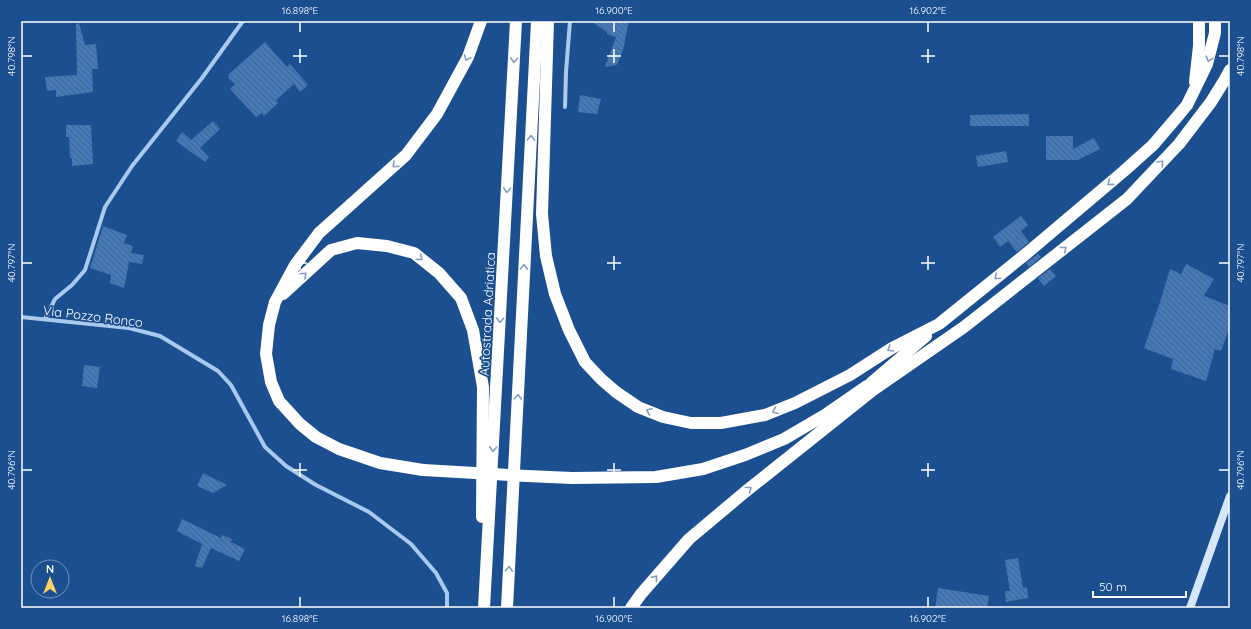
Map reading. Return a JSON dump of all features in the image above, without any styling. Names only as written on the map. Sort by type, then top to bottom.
[{"type":"highway","points":[[481,21],[468,57],[437,114],[406,155],[319,233],[295,265],[275,302],[269,325],[266,354],[271,382],[279,401],[300,424],[316,437],[339,449],[380,463],[423,470],[572,478],[656,477],[703,469],[745,455],[784,439],[871,383],[964,327]]},
{"type":"highway","name":"Autostrada Adriatica","points":[[483,608],[516,21]]},
{"type":"highway","points":[[507,608],[537,21]]},
{"type":"highway","points":[[548,21],[542,214],[546,256],[555,294],[569,330],[585,362],[600,379],[616,392],[638,407],[663,417],[691,423],[721,423],[765,415],[795,403],[850,375],[892,348],[939,324]]},
{"type":"highway","points":[[1193,93],[1197,67],[1199,21]]},
{"type":"highway","points":[[871,383],[939,324],[1027,253],[1153,145],[1186,105],[1193,93],[1207,64],[1215,33],[1215,21]]},
{"type":"highway","points":[[631,608],[641,594],[689,539],[745,492],[873,390],[964,327],[1127,199],[1179,144],[1211,102],[1230,70]]},
{"type":"highway","points":[[275,302],[331,250],[356,243],[387,246],[414,253],[439,273],[461,298],[473,330],[483,387],[483,608]]},
{"type":"street","points":[[45,319],[55,299],[72,285],[85,270],[106,207],[132,166],[202,78],[243,21]]},
{"type":"street","points":[[566,107],[566,72],[570,21]]},
{"type":"street","name":"Via Pozzo Ronco","points":[[21,317],[129,328],[160,336],[218,371],[230,385],[265,447],[286,466],[316,485],[369,512],[411,544],[436,573],[447,593],[447,608]]},
{"type":"street","points":[[1190,608],[1230,496]]},
{"type":"building","points":[[591,21],[629,21],[623,50],[617,65],[605,67],[616,37],[607,34],[607,32]]},
{"type":"building","points":[[79,23],[85,45],[96,44],[98,69],[92,69],[93,92],[56,97],[56,90],[47,91],[45,77],[77,75],[76,24]]},
{"type":"building","points":[[265,42],[287,67],[290,64],[308,85],[300,92],[294,84],[276,100],[278,103],[264,116],[262,113],[256,117],[230,89],[235,84],[228,78],[228,75]]},
{"type":"building","points":[[580,95],[601,99],[597,114],[578,112]]},
{"type":"building","points":[[1029,114],[1029,126],[970,126],[970,115]]},
{"type":"building","points":[[213,121],[220,129],[200,148],[209,157],[205,162],[176,141],[182,132],[191,140]]},
{"type":"building","points":[[66,125],[91,125],[93,164],[72,166],[69,137],[66,137]]},
{"type":"building","points":[[1046,136],[1073,136],[1073,149],[1094,138],[1100,149],[1078,160],[1046,160]]},
{"type":"building","points":[[1006,151],[1008,162],[978,167],[976,156]]},
{"type":"building","points":[[1021,216],[1028,225],[1021,231],[1029,242],[1017,252],[1008,241],[1000,247],[993,237]]},
{"type":"building","points":[[103,226],[127,235],[124,243],[133,246],[131,253],[144,255],[142,264],[129,262],[124,288],[110,283],[111,275],[90,268]]},
{"type":"building","points":[[1038,254],[1041,257],[1029,267],[1026,263]]},
{"type":"building","points":[[1186,264],[1214,279],[1204,296],[1230,306],[1230,326],[1221,351],[1215,349],[1206,381],[1171,369],[1173,359],[1144,348],[1170,269],[1181,274]]},
{"type":"building","points":[[1050,269],[1056,276],[1044,286],[1038,278]]},
{"type":"building","points":[[84,365],[100,367],[97,388],[82,386]]},
{"type":"building","points":[[203,473],[227,485],[213,493],[197,486]]},
{"type":"building","points":[[182,519],[221,538],[222,535],[232,539],[231,542],[245,549],[239,561],[211,548],[202,568],[195,566],[202,544],[177,531]]},
{"type":"building","points":[[1018,558],[1023,588],[1027,587],[1028,598],[1006,602],[1005,591],[1010,591],[1005,560]]},
{"type":"building","points":[[938,588],[989,596],[987,608],[935,608]]}]
